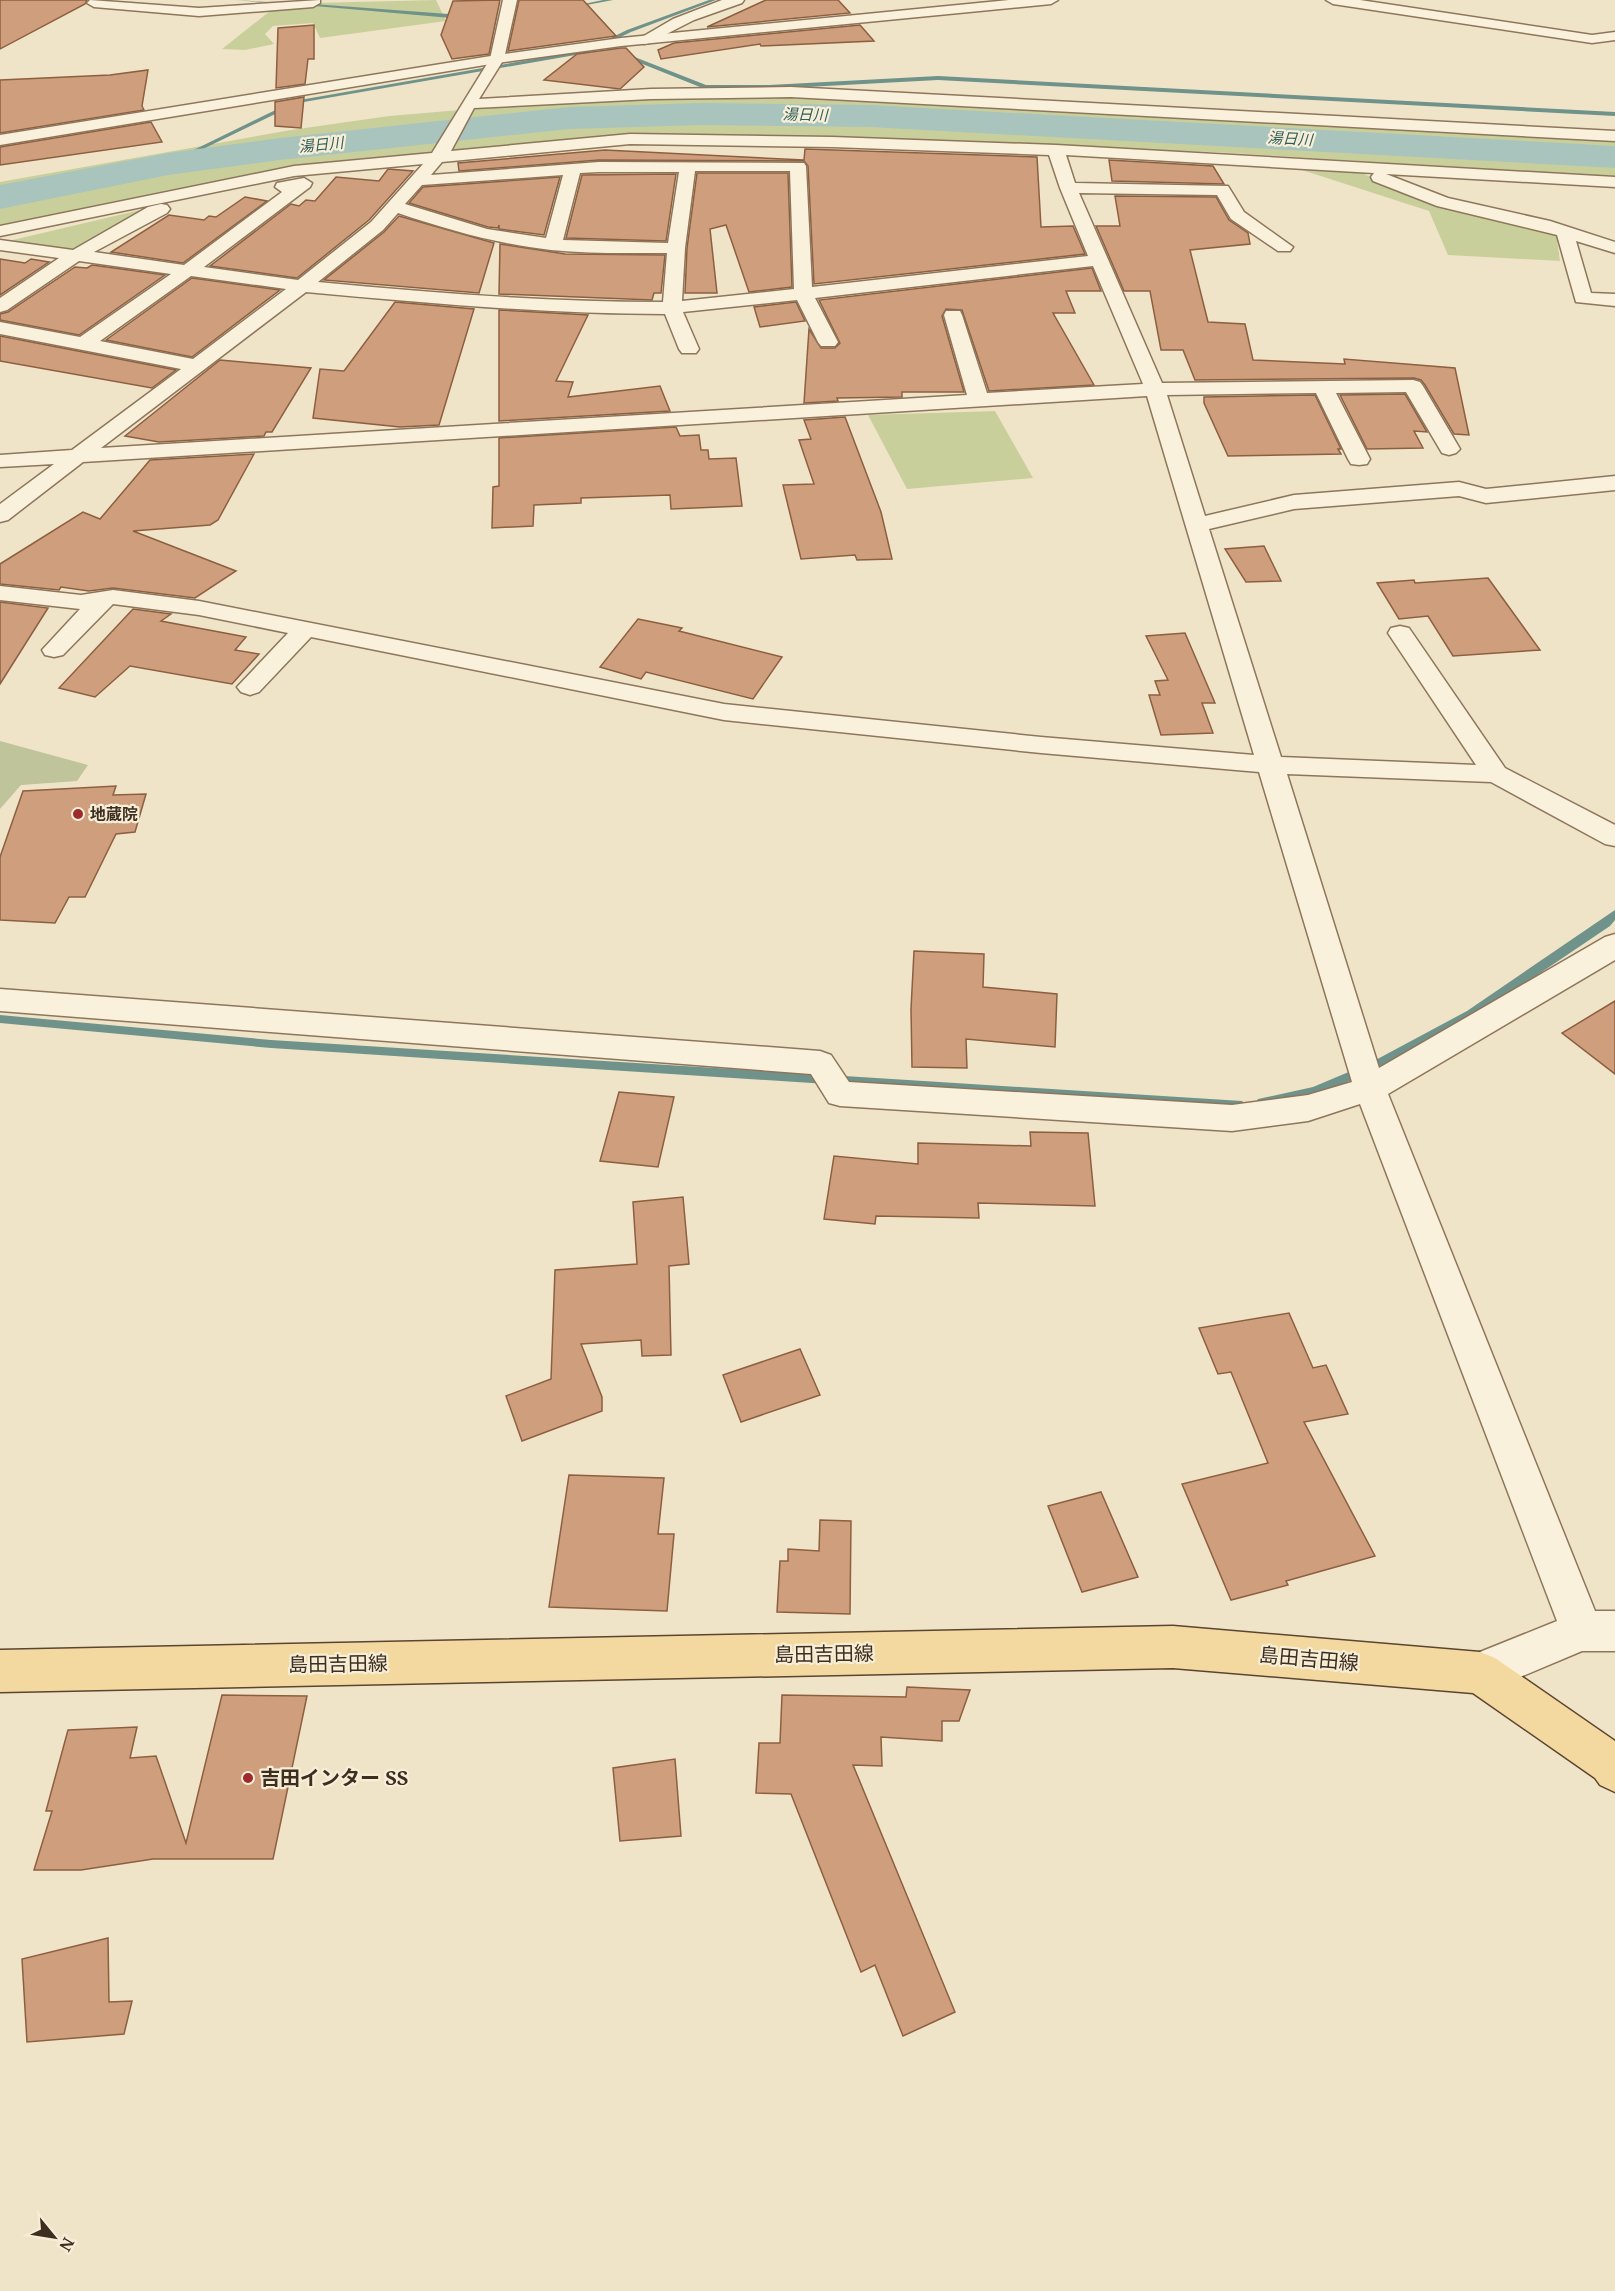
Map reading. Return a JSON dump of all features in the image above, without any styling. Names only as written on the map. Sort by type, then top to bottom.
[{"type":"main road","name":"島田吉田線","points":[[0,1671],[1173,1647],[1480,1673],[1610,1763],[1615,1770]]},
{"type":"street","points":[[94,3],[199,12],[313,3],[313,0]]},
{"type":"street","points":[[0,515],[302,286],[377,225],[439,154],[493,65],[510,0]]},
{"type":"street","points":[[644,40],[675,22],[709,8],[737,0]]},
{"type":"street","points":[[0,140],[493,65],[589,47],[1051,0]]},
{"type":"street","points":[[1333,0],[1592,39],[1615,36]]},
{"type":"street","points":[[1592,39],[1607,50]]},
{"type":"street","points":[[466,109],[651,94],[791,92],[1615,136]]},
{"type":"street","points":[[0,231],[294,171],[439,154],[630,139],[832,142],[1056,150],[1615,182]]},
{"type":"street","points":[[1056,150],[1068,188],[1155,389],[1366,1077],[1598,1631],[1480,1673]]},
{"type":"street","points":[[688,166],[676,248],[672,308],[689,348]]},
{"type":"street","points":[[415,182],[573,169],[798,166],[803,293],[828,342]]},
{"type":"street","points":[[1358,167],[1390,183],[1443,202],[1544,225],[1615,248]]},
{"type":"street","points":[[553,245],[573,169]]},
{"type":"street","points":[[0,306],[75,256],[154,211],[304,183],[187,271],[83,344]]},
{"type":"street","points":[[1068,188],[1222,190],[1237,215],[1284,247]]},
{"type":"street","points":[[393,206],[464,229],[553,245],[676,248]]},
{"type":"street","points":[[1565,232],[1583,298],[1615,300]]},
{"type":"street","points":[[0,244],[302,286],[463,301],[600,308],[672,308],[1100,260]]},
{"type":"street","points":[[953,315],[979,401]]},
{"type":"street","points":[[0,328],[198,366]]},
{"type":"street","points":[[0,461],[1155,389],[1413,386],[1449,449]]},
{"type":"street","points":[[1323,387],[1359,459]]},
{"type":"street","points":[[1196,525],[1294,502],[1459,489],[1486,496],[1615,483]]},
{"type":"street","points":[[0,593],[81,602],[113,597],[199,608],[724,712],[1041,745],[1270,765],[1496,774],[1615,837]]},
{"type":"street","points":[[54,650],[104,598]]},
{"type":"street","points":[[250,687],[305,629]]},
{"type":"street","points":[[1400,633],[1496,774]]},
{"type":"street","points":[[0,1000],[820,1063],[840,1094],[1232,1118],[1308,1108],[1605,952],[1615,944]]},
{"type":"green space","points":[[436,0],[446,21],[320,38],[313,23],[273,26],[265,34],[274,44],[245,50],[222,49],[270,11],[313,3]]},
{"type":"green space","points":[[651,94],[950,103],[1615,141],[1615,177],[1214,152],[857,143],[560,144],[269,176],[0,227],[0,182],[291,130],[389,116]]},
{"type":"green space","points":[[1302,170],[1358,171],[1410,196],[1556,232],[1560,261],[1448,255],[1429,211]]},
{"type":"green space","points":[[140,210],[73,252],[0,243]]},
{"type":"green space","points":[[995,411],[1033,478],[907,489],[868,415]]},
{"type":"green space","points":[[0,741],[88,765],[77,781],[21,785],[0,809]]},
{"type":"building","points":[[0,0],[87,0],[85,4],[0,49]]},
{"type":"building","points":[[500,0],[489,54],[452,59],[441,35],[453,1]]},
{"type":"building","points":[[519,0],[583,0],[616,36],[508,51]]},
{"type":"building","points":[[766,0],[838,0],[850,13],[707,27]]},
{"type":"building","points":[[314,25],[314,59],[308,59],[305,84],[276,88],[278,28]]},
{"type":"building","points":[[860,25],[874,41],[761,46],[760,44],[661,59],[658,50],[674,43]]},
{"type":"building","points":[[626,48],[644,67],[620,89],[544,80],[577,54]]},
{"type":"building","points":[[148,70],[142,106],[144,110],[0,133],[0,80],[110,75]]},
{"type":"building","points":[[304,97],[301,128],[275,126],[275,102]]},
{"type":"building","points":[[151,122],[162,142],[0,165],[0,147]]},
{"type":"building","points":[[805,149],[1037,157],[1041,227],[1073,226],[1085,254],[814,284],[808,166],[804,161],[599,160],[459,171],[458,163],[605,150],[804,160]]},
{"type":"building","points":[[1109,160],[1213,166],[1224,184],[1112,181]]},
{"type":"building","points":[[388,169],[413,171],[369,220],[297,278],[210,266],[291,204],[299,206],[306,200],[315,201],[336,177],[379,181]]},
{"type":"building","points":[[697,173],[788,173],[792,287],[749,292],[726,225],[710,229],[717,293],[685,293],[687,248]]},
{"type":"building","points":[[676,174],[666,241],[566,238],[582,175]]},
{"type":"building","points":[[560,177],[544,235],[499,229],[499,225],[498,228],[488,227],[409,203],[423,187]]},
{"type":"building","points":[[1115,196],[1216,197],[1229,220],[1248,233],[1250,244],[1190,250],[1208,322],[1245,324],[1253,360],[1345,364],[1344,359],[1455,368],[1469,435],[1454,434],[1425,385],[1421,380],[1414,378],[1195,380],[1183,350],[1161,350],[1150,291],[1124,291],[1096,226],[1120,226]]},
{"type":"building","points":[[245,197],[267,201],[183,263],[111,252],[169,215],[204,220],[209,216],[216,217]]},
{"type":"building","points":[[399,216],[494,243],[479,293],[324,280],[384,232]]},
{"type":"building","points":[[500,244],[565,254],[665,255],[661,293],[654,293],[652,300],[499,294]]},
{"type":"building","points":[[0,259],[25,263],[31,259],[49,262],[0,295]]},
{"type":"building","points":[[92,265],[165,275],[79,335],[0,320],[0,314],[8,312],[75,267],[87,268]]},
{"type":"building","points":[[1092,268],[1101,291],[1066,291],[1075,313],[1053,313],[1094,385],[989,391],[962,310],[946,309],[942,316],[964,392],[902,392],[902,397],[837,398],[838,401],[804,403],[809,329],[821,348],[835,348],[840,343],[819,300]]},
{"type":"building","points":[[192,278],[280,290],[192,357],[106,340]]},
{"type":"building","points":[[395,302],[474,309],[439,425],[400,427],[313,418],[320,369],[344,371]]},
{"type":"building","points":[[796,302],[805,321],[760,327],[754,307]]},
{"type":"building","points":[[499,310],[588,315],[556,381],[573,382],[568,397],[660,386],[670,411],[499,421]]},
{"type":"building","points":[[0,336],[176,370],[152,388],[0,361]]},
{"type":"building","points":[[220,360],[311,368],[272,432],[266,432],[264,436],[159,442],[125,436]]},
{"type":"building","points":[[1405,394],[1427,432],[1414,431],[1423,448],[1367,449],[1340,395]]},
{"type":"building","points":[[1315,395],[1341,449],[1338,449],[1341,454],[1228,456],[1204,403],[1204,397]]},
{"type":"building","points":[[845,417],[881,512],[892,559],[857,560],[855,555],[801,559],[783,485],[814,484],[799,440],[811,439],[804,420]]},
{"type":"building","points":[[676,427],[680,436],[699,435],[701,450],[708,450],[709,459],[736,458],[742,506],[671,509],[670,495],[581,498],[581,503],[534,505],[533,526],[492,528],[493,487],[499,486],[499,438]]},
{"type":"building","points":[[254,454],[218,520],[210,525],[133,531],[236,571],[195,598],[113,588],[89,591],[61,587],[59,590],[0,584],[0,564],[83,512],[100,519],[150,460]]},
{"type":"building","points":[[1264,546],[1281,581],[1246,582],[1225,549]]},
{"type":"building","points":[[1488,578],[1540,650],[1453,656],[1428,616],[1399,619],[1377,583],[1414,580],[1415,583]]},
{"type":"building","points":[[0,602],[48,608],[0,684]]},
{"type":"building","points":[[133,609],[171,614],[161,621],[246,637],[235,650],[259,654],[232,684],[130,666],[95,697],[59,688]]},
{"type":"building","points":[[638,619],[682,628],[679,631],[782,657],[753,699],[646,672],[641,679],[600,667]]},
{"type":"building","points":[[1185,633],[1215,703],[1202,703],[1213,733],[1161,735],[1149,695],[1160,695],[1155,681],[1168,680],[1146,636]]},
{"type":"building","points":[[116,786],[113,795],[146,794],[135,832],[116,834],[85,897],[69,897],[55,923],[0,920],[0,857],[23,791]]},
{"type":"building","points":[[914,951],[984,954],[983,987],[1057,994],[1055,1047],[966,1039],[967,1068],[912,1067],[911,1009]]},
{"type":"building","points":[[1615,1001],[1615,1074],[1562,1033]]},
{"type":"building","points":[[619,1092],[674,1097],[658,1167],[600,1161]]},
{"type":"building","points":[[1030,1132],[1088,1133],[1095,1206],[978,1203],[979,1218],[876,1216],[875,1224],[824,1219],[834,1156],[918,1164],[918,1143],[1031,1146]]},
{"type":"building","points":[[683,1197],[689,1264],[669,1266],[671,1355],[642,1356],[641,1340],[581,1344],[602,1397],[602,1411],[522,1441],[506,1396],[551,1379],[555,1270],[637,1264],[633,1202]]},
{"type":"building","points":[[1289,1313],[1313,1368],[1326,1365],[1348,1414],[1304,1422],[1375,1556],[1286,1581],[1288,1585],[1231,1600],[1182,1484],[1268,1463],[1231,1372],[1218,1374],[1199,1328]]},
{"type":"building","points":[[800,1349],[820,1395],[741,1422],[723,1375]]},
{"type":"building","points":[[569,1475],[664,1478],[658,1534],[674,1534],[667,1611],[549,1607]]},
{"type":"building","points":[[1101,1492],[1138,1577],[1082,1592],[1048,1506]]},
{"type":"building","points":[[820,1520],[851,1521],[850,1614],[777,1612],[780,1561],[788,1561],[788,1549],[819,1551]]},
{"type":"building","points":[[907,1687],[970,1690],[959,1721],[942,1721],[942,1741],[881,1737],[882,1766],[853,1765],[955,2012],[903,2036],[875,1965],[861,1972],[791,1794],[756,1793],[759,1743],[780,1743],[782,1695],[906,1697]]},
{"type":"building","points":[[222,1695],[307,1696],[273,1859],[153,1859],[81,1870],[34,1870],[52,1811],[46,1811],[68,1730],[137,1727],[130,1758],[156,1756],[186,1843]]},
{"type":"building","points":[[675,1759],[681,1836],[620,1841],[613,1768]]},
{"type":"building","points":[[108,1938],[109,2002],[132,2001],[124,2034],[27,2042],[22,1959]]},
{"type":"waterway","points":[[237,0],[283,3]]},
{"type":"waterway","points":[[571,7],[611,0]]},
{"type":"waterway","points":[[168,164],[296,102],[587,51],[629,31],[714,0]]},
{"type":"waterway","points":[[315,5],[462,17]]},
{"type":"waterway","points":[[600,45],[705,87],[769,87],[938,78],[1615,114]]},
{"type":"waterway","name":"湯日川","points":[[0,197],[168,164],[280,149],[569,118],[702,114],[870,116],[1615,157]]},
{"type":"waterway","points":[[1262,1102],[1315,1091],[1374,1066],[1471,1014],[1606,923],[1615,914]]},
{"type":"waterway","points":[[0,1019],[271,1044],[1242,1106]]},
{"type":"place","name":"地蔵院","points":[[78,814]]},
{"type":"place","name":"吉田インター SS","points":[[248,1778]]}]
